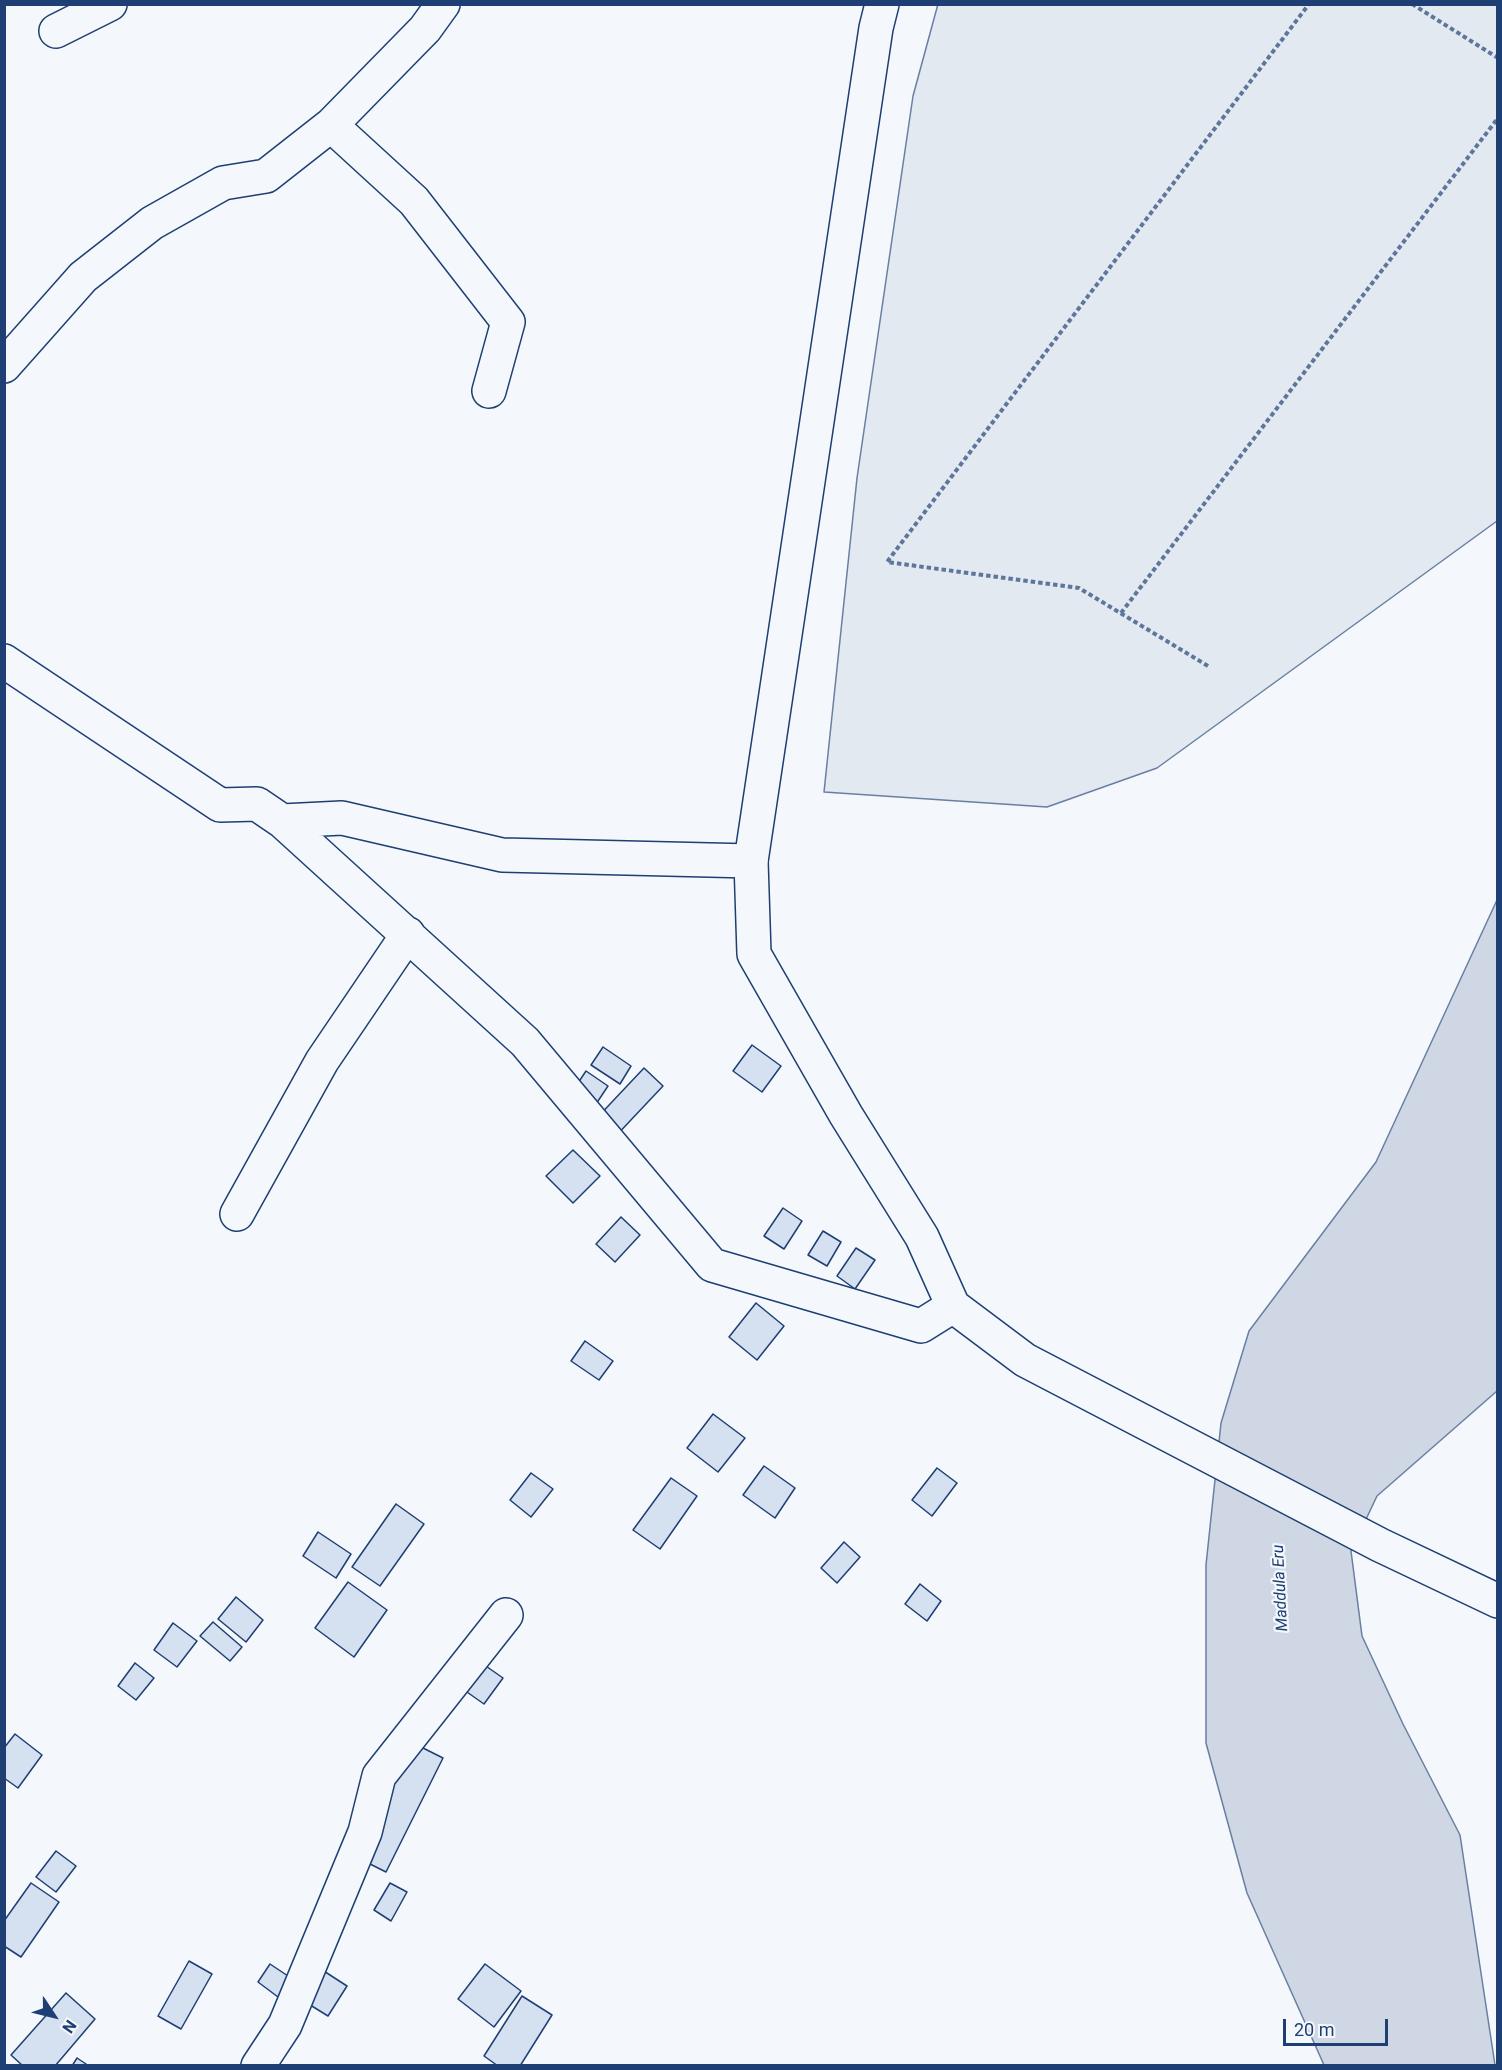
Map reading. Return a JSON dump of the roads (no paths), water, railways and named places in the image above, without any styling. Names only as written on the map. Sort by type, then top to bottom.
[{"type":"street","points":[[56,31],[110,4]]},
{"type":"street","points":[[7,358],[83,277],[152,223],[223,183],[266,176],[330,125],[425,29],[443,4]]},
{"type":"street","points":[[882,4],[872,51],[751,861],[754,954],[846,1115],[922,1237],[953,1306],[1025,1360],[1380,1545],[1497,1601]]},
{"type":"street","points":[[330,125],[414,201],[508,322],[489,391]]},
{"type":"street","points":[[4,661],[220,805],[257,804],[282,821],[525,1042],[712,1265],[921,1326],[953,1306]]},
{"type":"street","points":[[282,821],[342,818],[502,855],[751,861]]},
{"type":"street","points":[[237,1214],[322,1061],[408,934]]},
{"type":"street","points":[[258,2066],[289,2014],[365,1832],[379,1776],[506,1615]]},
{"type":"water","name":"Maddula Eru","points":[[1497,900],[1497,1391],[1377,1496],[1351,1551],[1362,1636],[1403,1724],[1460,1835],[1495,2065],[1324,2065],[1247,1893],[1206,1743],[1206,1565],[1221,1423],[1249,1331],[1376,1162]]}]
